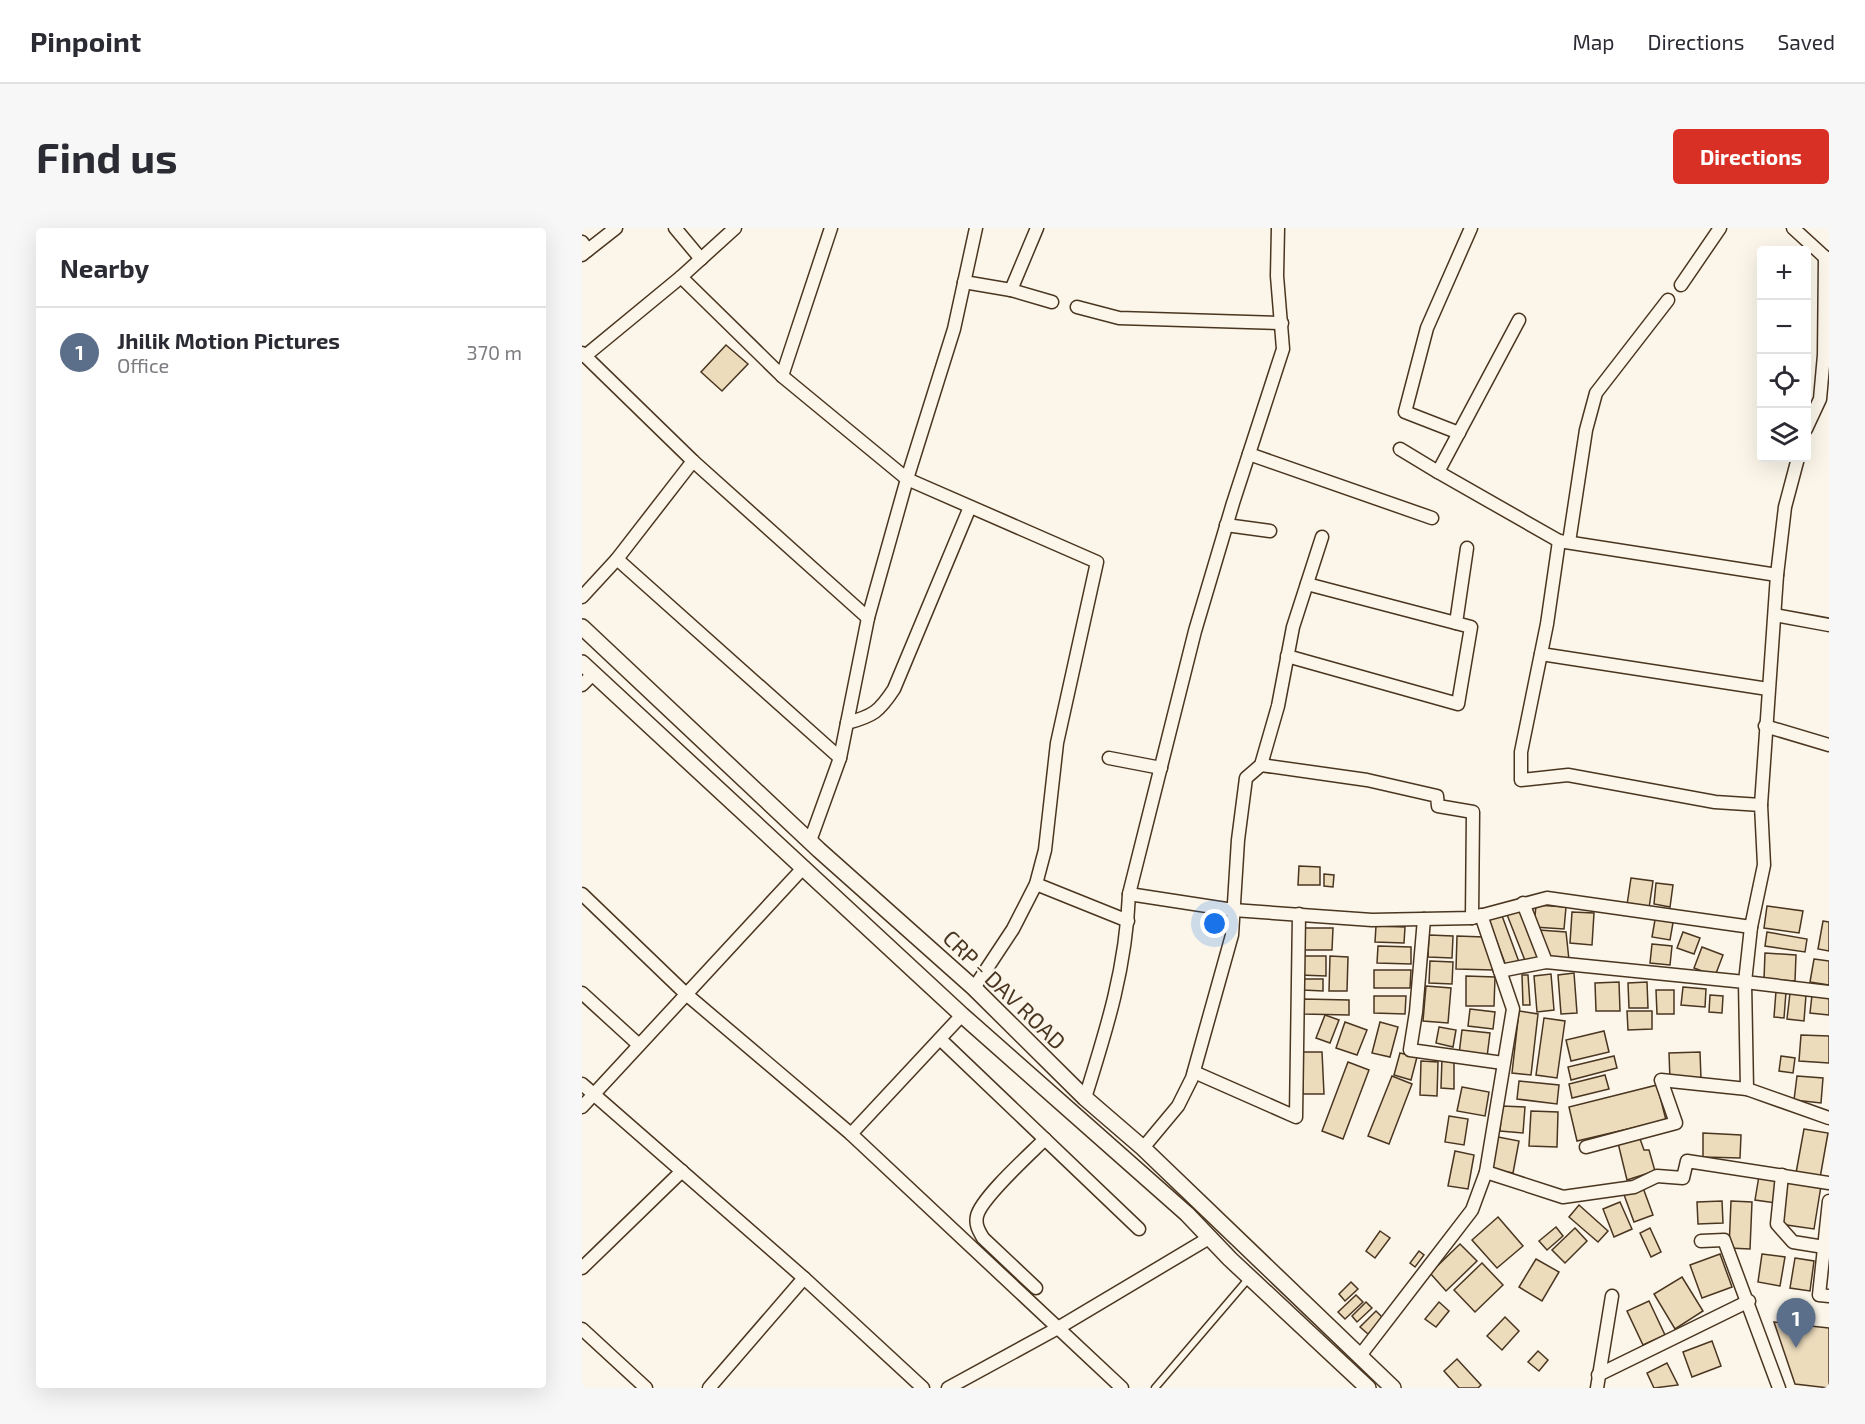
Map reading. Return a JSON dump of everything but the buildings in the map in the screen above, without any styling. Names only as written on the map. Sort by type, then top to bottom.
[{"type":"street","points":[[584,249],[616,228]]},
{"type":"street","points":[[675,228],[701,259]]},
{"type":"street","points":[[735,228],[681,277],[584,355],[693,461],[868,618]]},
{"type":"street","points":[[782,376],[831,228]]},
{"type":"street","points":[[810,841],[840,758],[868,618],[907,480],[954,329],[976,228]]},
{"type":"street","points":[[1011,290],[1037,228]]},
{"type":"street","points":[[1085,1098],[1116,1002],[1128,921],[1129,894],[1195,631],[1226,525],[1283,349],[1277,276],[1278,228]]},
{"type":"street","points":[[1459,433],[1405,412],[1427,328],[1472,228]]},
{"type":"street","points":[[1681,285],[1720,228]]},
{"type":"street","points":[[1793,228],[1827,259],[1820,399],[1811,418]]},
{"type":"street","points":[[681,277],[782,376],[907,480],[1097,562],[1057,743],[1045,850],[1036,884],[1013,929],[974,988]]},
{"type":"street","points":[[964,282],[1011,290],[1052,302]]},
{"type":"street","points":[[1668,300],[1596,393],[1586,430],[1521,752],[1521,780],[1568,775],[1715,802],[1761,806]]},
{"type":"street","points":[[1077,307],[1119,318],[1282,323]]},
{"type":"street","points":[[1438,472],[1519,320]]},
{"type":"street","points":[[1400,449],[1564,541],[1777,575]]},
{"type":"street","points":[[1249,454],[1432,518]]},
{"type":"street","points":[[582,597],[617,559],[693,461]]},
{"type":"street","points":[[1747,1089],[1745,982],[1751,927],[1764,865],[1761,806],[1777,575],[1785,507],[1797,462]]},
{"type":"street","points":[[847,723],[870,717],[882,707],[894,689],[970,507]]},
{"type":"street","points":[[1226,525],[1270,531]]},
{"type":"street","points":[[1143,1148],[1178,1106],[1194,1072],[1232,935],[1246,778],[1261,765],[1278,706],[1293,627],[1322,537]]},
{"type":"street","points":[[1456,623],[1467,548]]},
{"type":"street","points":[[617,559],[840,758]]},
{"type":"street","points":[[1287,656],[1458,704],[1471,627],[1307,584]]},
{"type":"street","points":[[1775,615],[1829,625]]},
{"type":"street","name":"CRP - DAV ROAD","points":[[582,627],[810,841],[974,988],[1085,1098],[1143,1148],[1393,1388]]},
{"type":"street","points":[[1541,654],[1768,689]]},
{"type":"street","name":"CRP - DAV ROAD","points":[[586,674],[804,867],[962,1015],[1187,1214],[1249,1277],[1368,1388]]},
{"type":"street","points":[[1766,726],[1829,746]]},
{"type":"street","points":[[1109,758],[1161,768]]},
{"type":"street","points":[[1261,765],[1367,780],[1437,796],[1438,806],[1473,812],[1476,916],[1500,971],[1513,1009],[1486,1172],[1472,1210],[1359,1357]]},
{"type":"street","points":[[582,1107],[804,867]]},
{"type":"street","points":[[1036,884],[1128,921]]},
{"type":"street","points":[[582,894],[686,994],[851,1134],[1122,1388]]},
{"type":"street","points":[[1129,894],[1233,910],[1372,920],[1476,916],[1547,898],[1751,927]]},
{"type":"street","points":[[1523,903],[1546,962]]},
{"type":"street","points":[[1194,1072],[1296,1117],[1299,914]]},
{"type":"street","points":[[1424,919],[1416,1012],[1410,1050],[1503,1063]]},
{"type":"street","points":[[890,949],[909,930]]},
{"type":"street","points":[[1500,971],[1546,962],[1829,992]]},
{"type":"street","points":[[582,993],[639,1045]]},
{"type":"street","points":[[851,1134],[962,1015]]},
{"type":"street","points":[[940,1039],[1139,1229]]},
{"type":"street","points":[[1586,1147],[1676,1123],[1661,1080],[1747,1089],[1829,1118]]},
{"type":"street","points":[[582,1084],[804,1278],[924,1388]]},
{"type":"street","points":[[1036,1288],[983,1238],[978,1230],[976,1219],[983,1203],[1045,1139]]},
{"type":"street","points":[[1486,1172],[1563,1197],[1634,1187],[1657,1176],[1683,1178],[1687,1161],[1829,1184]]},
{"type":"street","points":[[582,1268],[682,1171]]},
{"type":"street","points":[[1782,1175],[1777,1224],[1792,1242],[1824,1248]]},
{"type":"street","points":[[1829,1201],[1819,1295],[1829,1296]]},
{"type":"street","points":[[948,1388],[1058,1328],[1209,1238]]},
{"type":"street","points":[[1701,1241],[1724,1240],[1749,1301],[1779,1388]]},
{"type":"street","points":[[709,1388],[804,1278]]},
{"type":"street","points":[[1597,1382],[1612,1296]]},
{"type":"street","points":[[1597,1382],[1749,1301]]},
{"type":"street","points":[[582,1329],[646,1388]]},
{"type":"lane","points":[[1155,1388],[1249,1277]]},
{"type":"place","name":"Jhilik Motion Pictures","points":[[1796,1348]]}]
